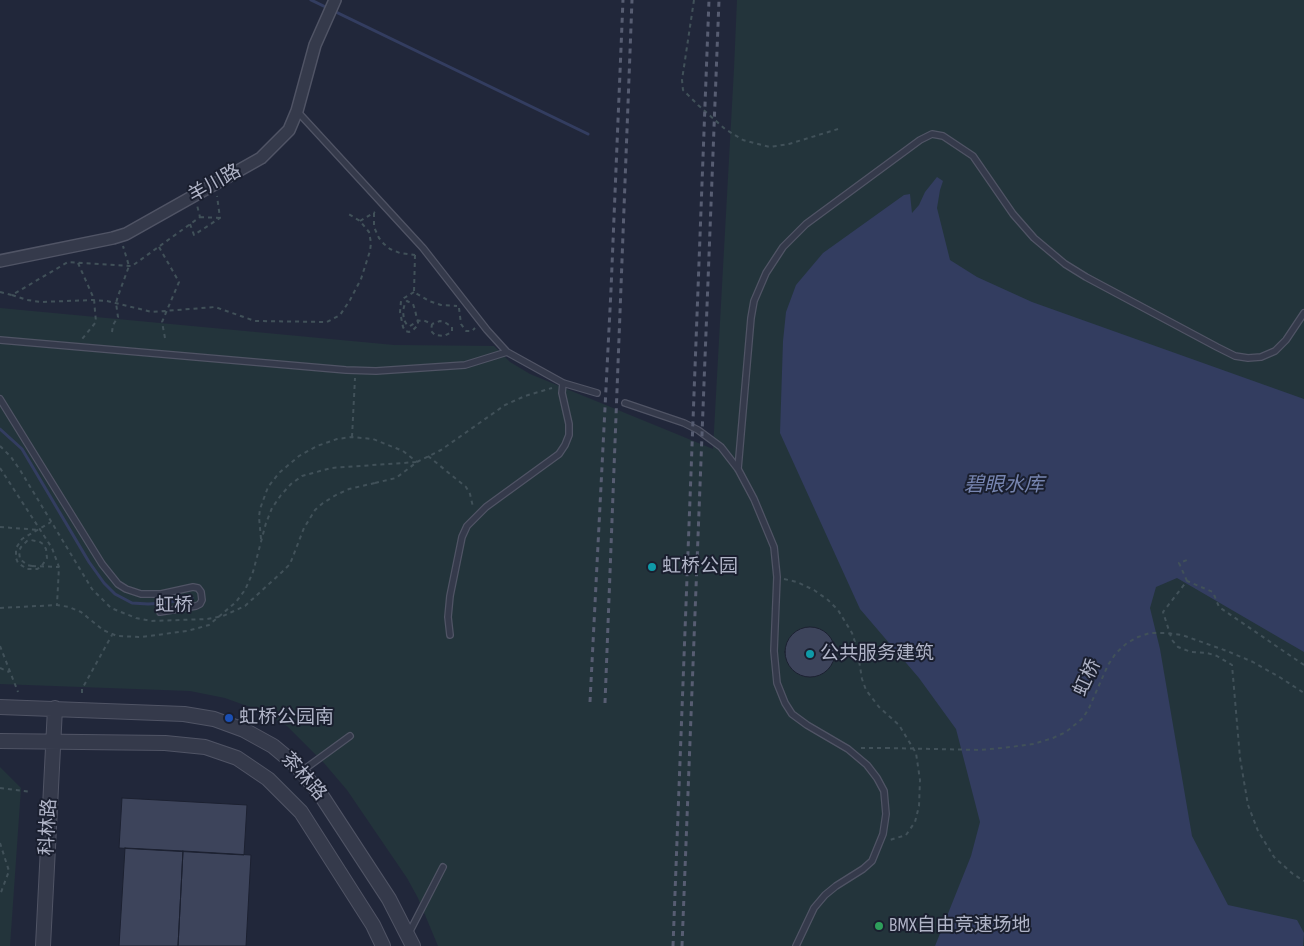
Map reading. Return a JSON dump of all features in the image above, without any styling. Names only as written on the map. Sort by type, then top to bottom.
[{"type":"street","name":"羊川路","points":[[0,261],[121,236],[261,158],[289,130],[297,111],[315,45],[335,0]]},
{"type":"street","name":"茶林路","points":[[0,707],[184,714],[214,719],[244,730],[273,746],[302,771],[321,795],[389,899],[410,941]]},
{"type":"street","name":"科林路","points":[[43,946],[55,708]]},
{"type":"street","name":"茶林路","points":[[0,741],[165,743],[205,747],[237,758],[268,779],[301,812],[374,925],[383,946]]},
{"type":"lane","points":[[297,111],[423,248],[506,352],[563,383],[598,394]]},
{"type":"lane","points":[[738,469],[750,318],[754,301],[766,274],[783,247],[806,224],[920,140],[932,134],[943,136],[973,156],[1012,214],[1034,238],[1065,264],[1217,347],[1236,356],[1248,358],[1275,351],[1286,340],[1304,313]]},
{"type":"lane","points":[[0,340],[356,371],[404,370],[465,365],[506,352]]},
{"type":"lane","points":[[450,635],[448,617],[450,596],[462,537],[467,526],[486,507],[559,454],[565,445],[569,435],[569,424],[562,394],[563,383]]},
{"type":"lane","points":[[0,399],[102,564],[118,584],[141,594],[161,594],[193,587],[198,588],[201,592],[202,600],[196,606],[160,612]]},
{"type":"lane","points":[[625,403],[684,423],[698,430],[721,448],[738,469],[749,488],[774,547],[777,577],[774,651],[776,676],[780,693],[792,714],[820,734],[848,749],[867,765],[884,791],[886,814],[880,840],[872,861],[836,886],[814,908],[796,946]]},
{"type":"lane","points":[[302,771],[350,736]]},
{"type":"lane","points":[[410,941],[444,867]]},
{"type":"path","points":[[694,0],[682,80],[683,90],[698,105],[725,129],[743,140],[770,147],[790,144],[838,129]]},
{"type":"path","points":[[216,184],[220,218]]},
{"type":"path","points":[[195,196],[200,217]]},
{"type":"path","points":[[360,221],[384,207]]},
{"type":"path","points":[[0,292],[41,302],[94,300],[116,303],[152,312],[215,307],[256,321],[321,322],[332,320],[340,315],[359,284],[368,259],[371,242],[369,232],[360,221],[346,213]]},
{"type":"path","points":[[374,213],[374,227],[384,244],[400,253],[416,255]]},
{"type":"path","points":[[12,296],[68,262],[132,266],[200,217],[220,218]]},
{"type":"path","points":[[190,224],[194,235],[220,218]]},
{"type":"path","points":[[112,332],[113,325],[118,317],[116,303],[129,266],[121,236]]},
{"type":"path","points":[[159,247],[179,282],[161,326],[165,338]]},
{"type":"path","points":[[414,292],[416,255],[423,248]]},
{"type":"path","points":[[78,263],[94,300],[96,322],[82,338],[82,347]]},
{"type":"path","points":[[414,292],[440,305],[458,306],[461,324],[466,331],[472,331],[482,323]]},
{"type":"path","points":[[414,292],[401,301],[402,327],[405,331],[413,330],[418,325],[418,321],[413,304],[407,301],[403,311],[404,320],[407,325],[410,326],[418,321],[423,320],[432,324],[440,321],[452,327],[452,332],[444,336],[435,335],[431,331],[432,324]]},
{"type":"path","points":[[352,437],[356,371]]},
{"type":"path","name":"虹桥","points":[[0,446],[20,470],[88,583],[111,608],[136,618],[151,621],[207,619],[223,616],[245,606],[282,572],[295,552],[310,517],[323,503],[349,489],[396,478],[417,462],[440,450],[505,405],[563,383]]},
{"type":"path","points":[[262,541],[259,517],[268,487],[279,473],[299,456],[317,446],[337,439],[352,437],[373,440],[391,445],[403,451],[417,462]]},
{"type":"path","points":[[428,456],[466,487],[472,502],[474,518]]},
{"type":"path","points":[[0,608],[57,604],[81,612],[112,635],[142,637],[187,631],[209,625],[236,602],[245,590],[253,572],[272,508],[280,495],[302,476],[331,468],[417,462]]},
{"type":"path","points":[[0,468],[52,548],[59,566],[57,604]]},
{"type":"path","points":[[51,522],[22,539],[16,548],[16,558],[26,569],[41,567],[47,558],[46,549],[40,542],[31,540],[21,547],[19,551],[20,559],[27,565],[32,566],[59,566]]},
{"type":"path","points":[[0,527],[41,530]]},
{"type":"path","points":[[1187,560],[1179,563],[1186,581],[1213,592],[1218,607],[1304,665]]},
{"type":"path","points":[[777,577],[796,582],[814,590],[838,610],[852,633],[866,690],[879,707],[899,725],[916,753],[920,780],[915,822],[911,830],[901,838],[880,840]]},
{"type":"path","points":[[1186,581],[1163,612],[1172,640],[1178,647],[1191,652],[1217,656],[1232,665],[1240,758],[1248,805],[1258,831],[1274,857],[1293,874],[1304,880]]},
{"type":"path","name":"虹桥","points":[[848,749],[980,750],[1011,748],[1053,738],[1066,732],[1083,718],[1108,665],[1116,653],[1132,640],[1150,633],[1182,635],[1227,651],[1253,662],[1304,693]]},
{"type":"path","points":[[82,693],[82,689],[112,635]]},
{"type":"path","points":[[0,646],[18,692]]},
{"type":"path","points":[[0,668],[9,672]]},
{"type":"path","points":[[0,788],[31,792]]},
{"type":"path","points":[[0,843],[9,871],[0,895]]},
{"type":"shaded area","name":"虹桥公园","points":[[737,0],[1304,0],[1304,946],[438,946],[418,898],[407,878],[347,790],[324,763],[287,726],[261,711],[225,698],[190,691],[0,684],[0,308],[394,345],[494,346],[510,362],[530,374],[713,449]]},
{"type":"shaded area","points":[[0,767],[21,788],[10,946],[0,946]]},
{"type":"water","name":"碧眼水库","points":[[937,177],[943,181],[937,208],[950,260],[977,277],[1032,302],[1304,399],[1304,652],[1177,578],[1156,587],[1150,608],[1160,649],[1192,836],[1228,905],[1297,920],[1304,933],[1303,946],[935,946],[971,856],[980,822],[956,729],[919,678],[860,609],[780,433],[783,341],[786,312],[796,285],[823,253],[904,195],[910,194],[912,213]]},
{"type":"building","name":"公共服务建筑","points":[[810,627],[819,629],[830,638],[835,652],[833,661],[824,672],[810,677],[801,675],[790,666],[785,652],[787,643],[796,632]]},
{"type":"building","points":[[122,798],[247,805],[244,855],[119,848]]},
{"type":"building","points":[[125,848],[183,851],[178,946],[119,946]]},
{"type":"building","points":[[183,851],[251,855],[246,946],[178,946]]},
{"type":"waterway","points":[[311,0],[588,134]]},
{"type":"waterway","points":[[0,429],[22,449],[89,562],[104,583],[115,594],[132,603],[148,604],[192,598]]},
{"type":"railway","points":[[590,702],[611,290],[623,0]]},
{"type":"railway","points":[[605,703],[632,0]]},
{"type":"railway","points":[[673,946],[709,0]]},
{"type":"railway","points":[[682,946],[719,0]]},
{"type":"place","name":"虹桥公园","points":[[652,567]]},
{"type":"place","name":"公共服务建筑","points":[[810,654]]},
{"type":"place","name":"虹桥公园南","points":[[229,718]]},
{"type":"place","name":"BMX自由竞速场地","points":[[879,926]]}]
